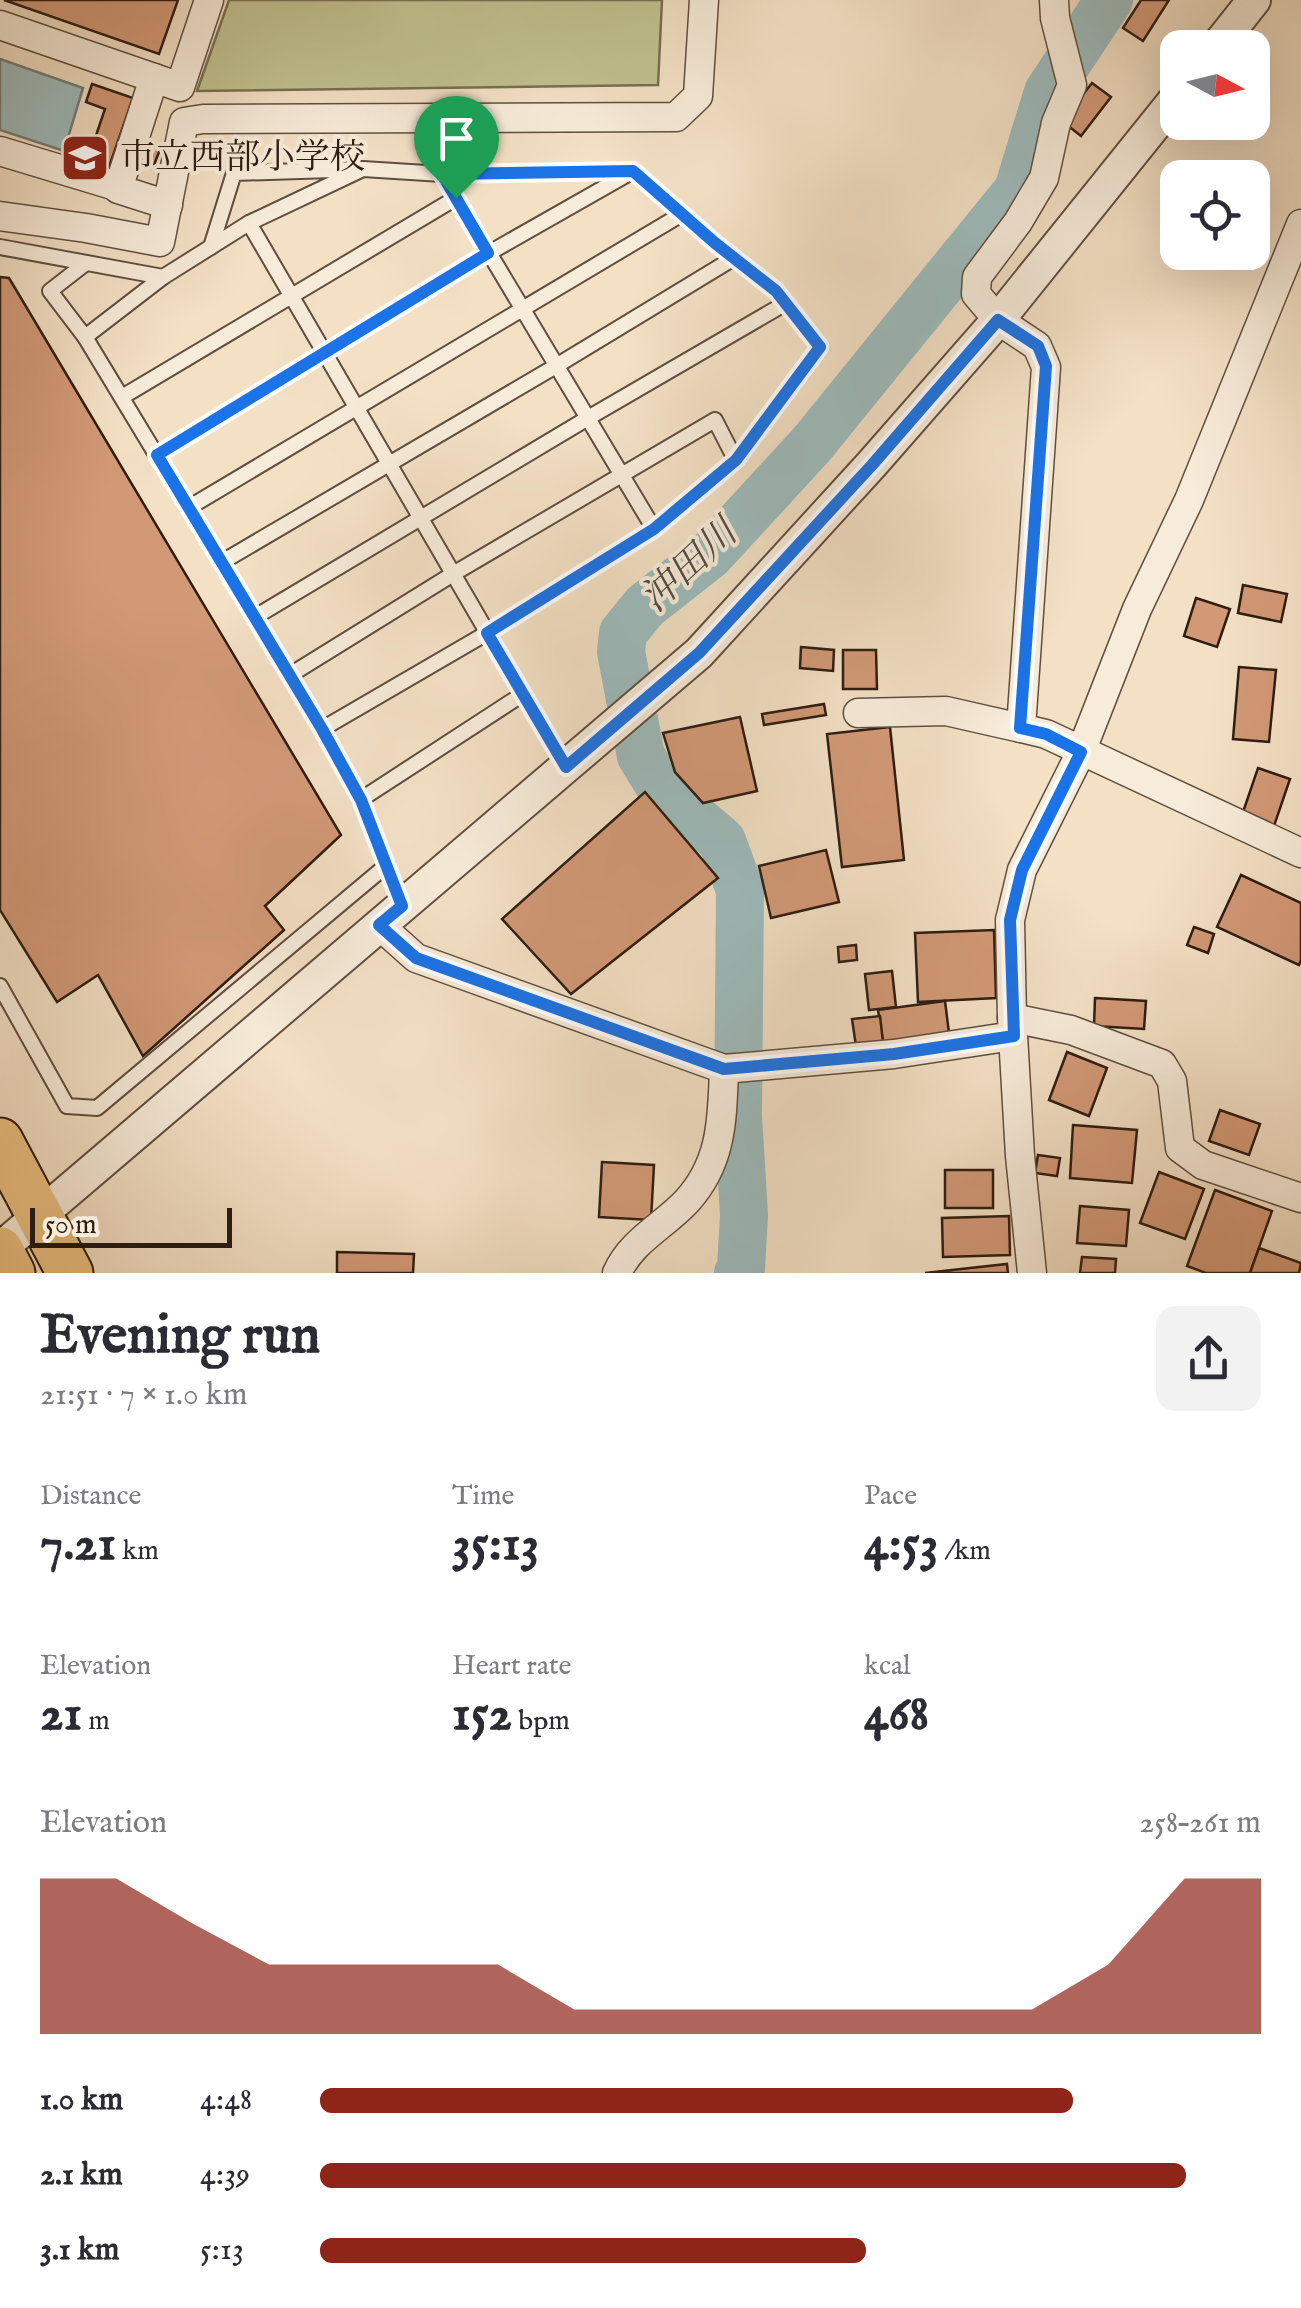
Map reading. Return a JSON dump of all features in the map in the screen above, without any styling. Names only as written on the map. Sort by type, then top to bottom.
[{"type":"highway","points":[[0,1142],[70,1273]]},
{"type":"highway","points":[[0,1249],[12,1273]]},
{"type":"street","points":[[0,25],[180,87],[209,0]]},
{"type":"street","points":[[0,216],[160,242],[184,122],[203,118],[676,117],[698,96],[704,0]]},
{"type":"street","points":[[1020,728],[1046,366],[1038,346],[998,320],[976,294],[977,277],[1018,222],[1044,178],[1056,123],[1072,84],[1054,0]]},
{"type":"street","points":[[1230,30],[1254,0]]},
{"type":"street","points":[[119,187],[154,78]]},
{"type":"street","points":[[0,1249],[699,653],[872,465],[998,320],[1160,118]]},
{"type":"street","points":[[0,152],[168,205]]},
{"type":"street","points":[[1032,1273],[1020,1156],[1010,920],[1022,870],[1081,752],[1137,609],[1189,500],[1301,224]]},
{"type":"street","points":[[858,713],[946,711],[1046,734],[1301,853]]},
{"type":"street","points":[[391,916],[416,958],[724,1069],[894,1054],[1013,1027],[1072,1030],[1162,1064],[1172,1081],[1180,1148],[1202,1165],[1301,1198]]},
{"type":"street","points":[[617,1273],[645,1234],[687,1200],[714,1160],[722,1126],[724,1069]]},
{"type":"lane","points":[[85,336],[163,277],[249,223],[363,168]]},
{"type":"lane","points":[[210,247],[234,173],[363,168],[442,174],[633,171],[776,291],[820,347],[736,460],[654,529],[322,729]]},
{"type":"lane","points":[[157,455],[488,253],[633,171]]},
{"type":"lane","points":[[442,174],[654,529]]},
{"type":"lane","points":[[122,397],[456,198]]},
{"type":"lane","points":[[188,508],[682,214]]},
{"type":"lane","points":[[249,223],[566,767]]},
{"type":"lane","points":[[0,247],[163,277]]},
{"type":"lane","points":[[222,562],[734,258]]},
{"type":"lane","points":[[86,263],[50,291],[85,336],[361,800],[387,865],[391,916]]},
{"type":"lane","points":[[255,618],[786,303]]},
{"type":"lane","points":[[290,675],[715,420],[736,460]]},
{"type":"lane","points":[[361,800],[523,694]]},
{"type":"lane","points":[[0,986],[67,1106],[98,1108],[387,865]]},
{"type":"green space","points":[[229,0],[662,0],[658,85],[197,91]]},
{"type":"water","points":[[0,59],[83,88],[64,151],[0,130]]},
{"type":"building","points":[[4,0],[178,0],[159,54]]},
{"type":"building","points":[[1141,0],[1169,0],[1143,41],[1123,28]]},
{"type":"building","points":[[1092,83],[1111,97],[1081,136],[1062,121]]},
{"type":"building","points":[[92,84],[133,98],[109,167],[88,159],[105,109],[86,102]]},
{"type":"building","points":[[146,142],[161,147],[154,165],[139,160]]},
{"type":"building","points":[[0,277],[9,278],[341,835],[265,906],[284,930],[143,1056],[98,975],[57,1002],[0,910]]},
{"type":"building","points":[[1243,585],[1287,594],[1281,622],[1238,613]]},
{"type":"building","points":[[1196,598],[1230,609],[1217,647],[1184,636]]},
{"type":"building","points":[[801,647],[834,650],[833,671],[800,668]]},
{"type":"building","points":[[843,650],[876,650],[877,689],[843,689]]},
{"type":"building","points":[[1239,667],[1276,670],[1269,742],[1233,739]]},
{"type":"building","points":[[824,704],[826,715],[764,725],[762,714]]},
{"type":"building","points":[[740,717],[757,791],[703,803],[675,772],[663,733]]},
{"type":"building","points":[[890,727],[904,860],[842,867],[827,734]]},
{"type":"building","points":[[1258,768],[1290,779],[1274,826],[1242,815]]},
{"type":"building","points":[[645,792],[718,878],[571,994],[502,919]]},
{"type":"building","points":[[826,850],[839,902],[771,918],[759,866]]},
{"type":"building","points":[[1241,875],[1301,903],[1299,965],[1217,927]]},
{"type":"building","points":[[1194,927],[1214,934],[1208,953],[1187,945]]},
{"type":"building","points":[[994,930],[996,998],[918,1002],[915,933]]},
{"type":"building","points":[[856,945],[857,960],[839,962],[838,947]]},
{"type":"building","points":[[892,971],[896,1007],[869,1010],[865,974]]},
{"type":"building","points":[[1095,998],[1146,1001],[1144,1029],[1094,1026]]},
{"type":"building","points":[[945,1001],[949,1033],[883,1042],[878,1010]]},
{"type":"building","points":[[880,1016],[883,1042],[856,1046],[852,1019]]},
{"type":"building","points":[[1067,1052],[1107,1068],[1089,1116],[1049,1100]]},
{"type":"building","points":[[1220,1110],[1260,1124],[1249,1155],[1209,1141]]},
{"type":"building","points":[[1073,1125],[1137,1130],[1132,1183],[1070,1178]]},
{"type":"building","points":[[1038,1155],[1060,1158],[1057,1176],[1035,1173]]},
{"type":"building","points":[[602,1162],[654,1165],[651,1220],[599,1217]]},
{"type":"building","points":[[945,1170],[993,1170],[993,1208],[945,1208]]},
{"type":"building","points":[[1159,1172],[1204,1189],[1185,1239],[1140,1223]]},
{"type":"building","points":[[1215,1190],[1272,1211],[1250,1273],[1206,1273],[1187,1266]]},
{"type":"building","points":[[1080,1206],[1129,1210],[1126,1246],[1077,1243]]},
{"type":"building","points":[[1009,1216],[1010,1255],[943,1257],[942,1218]]},
{"type":"building","points":[[1259,1248],[1301,1263],[1299,1273],[1250,1273]]},
{"type":"building","points":[[337,1252],[414,1254],[413,1273],[337,1273]]},
{"type":"building","points":[[1082,1257],[1116,1259],[1115,1273],[1080,1273]]},
{"type":"building","points":[[1007,1264],[1008,1273],[925,1273]]},
{"type":"waterway","name":"沖田川","points":[[738,1273],[744,1215],[738,1116],[740,890],[722,841],[662,790],[641,756],[621,652],[623,633],[645,606],[710,555],[812,444],[1018,190],[1048,92],[1109,0]]},
{"type":"place","name":"市立西部小学校","points":[[85,158]]},
{"type":"route","points":[[633,171],[776,291],[820,347],[736,460],[654,529],[487,633],[566,767],[699,653],[872,465],[998,320],[1038,346],[1046,366],[1020,728],[1046,734],[1081,752],[1022,870],[1010,920],[1014,1036],[894,1054],[724,1069],[416,958],[379,925],[402,906],[361,800],[157,455],[488,253],[456,198],[442,174],[633,171]]}]
